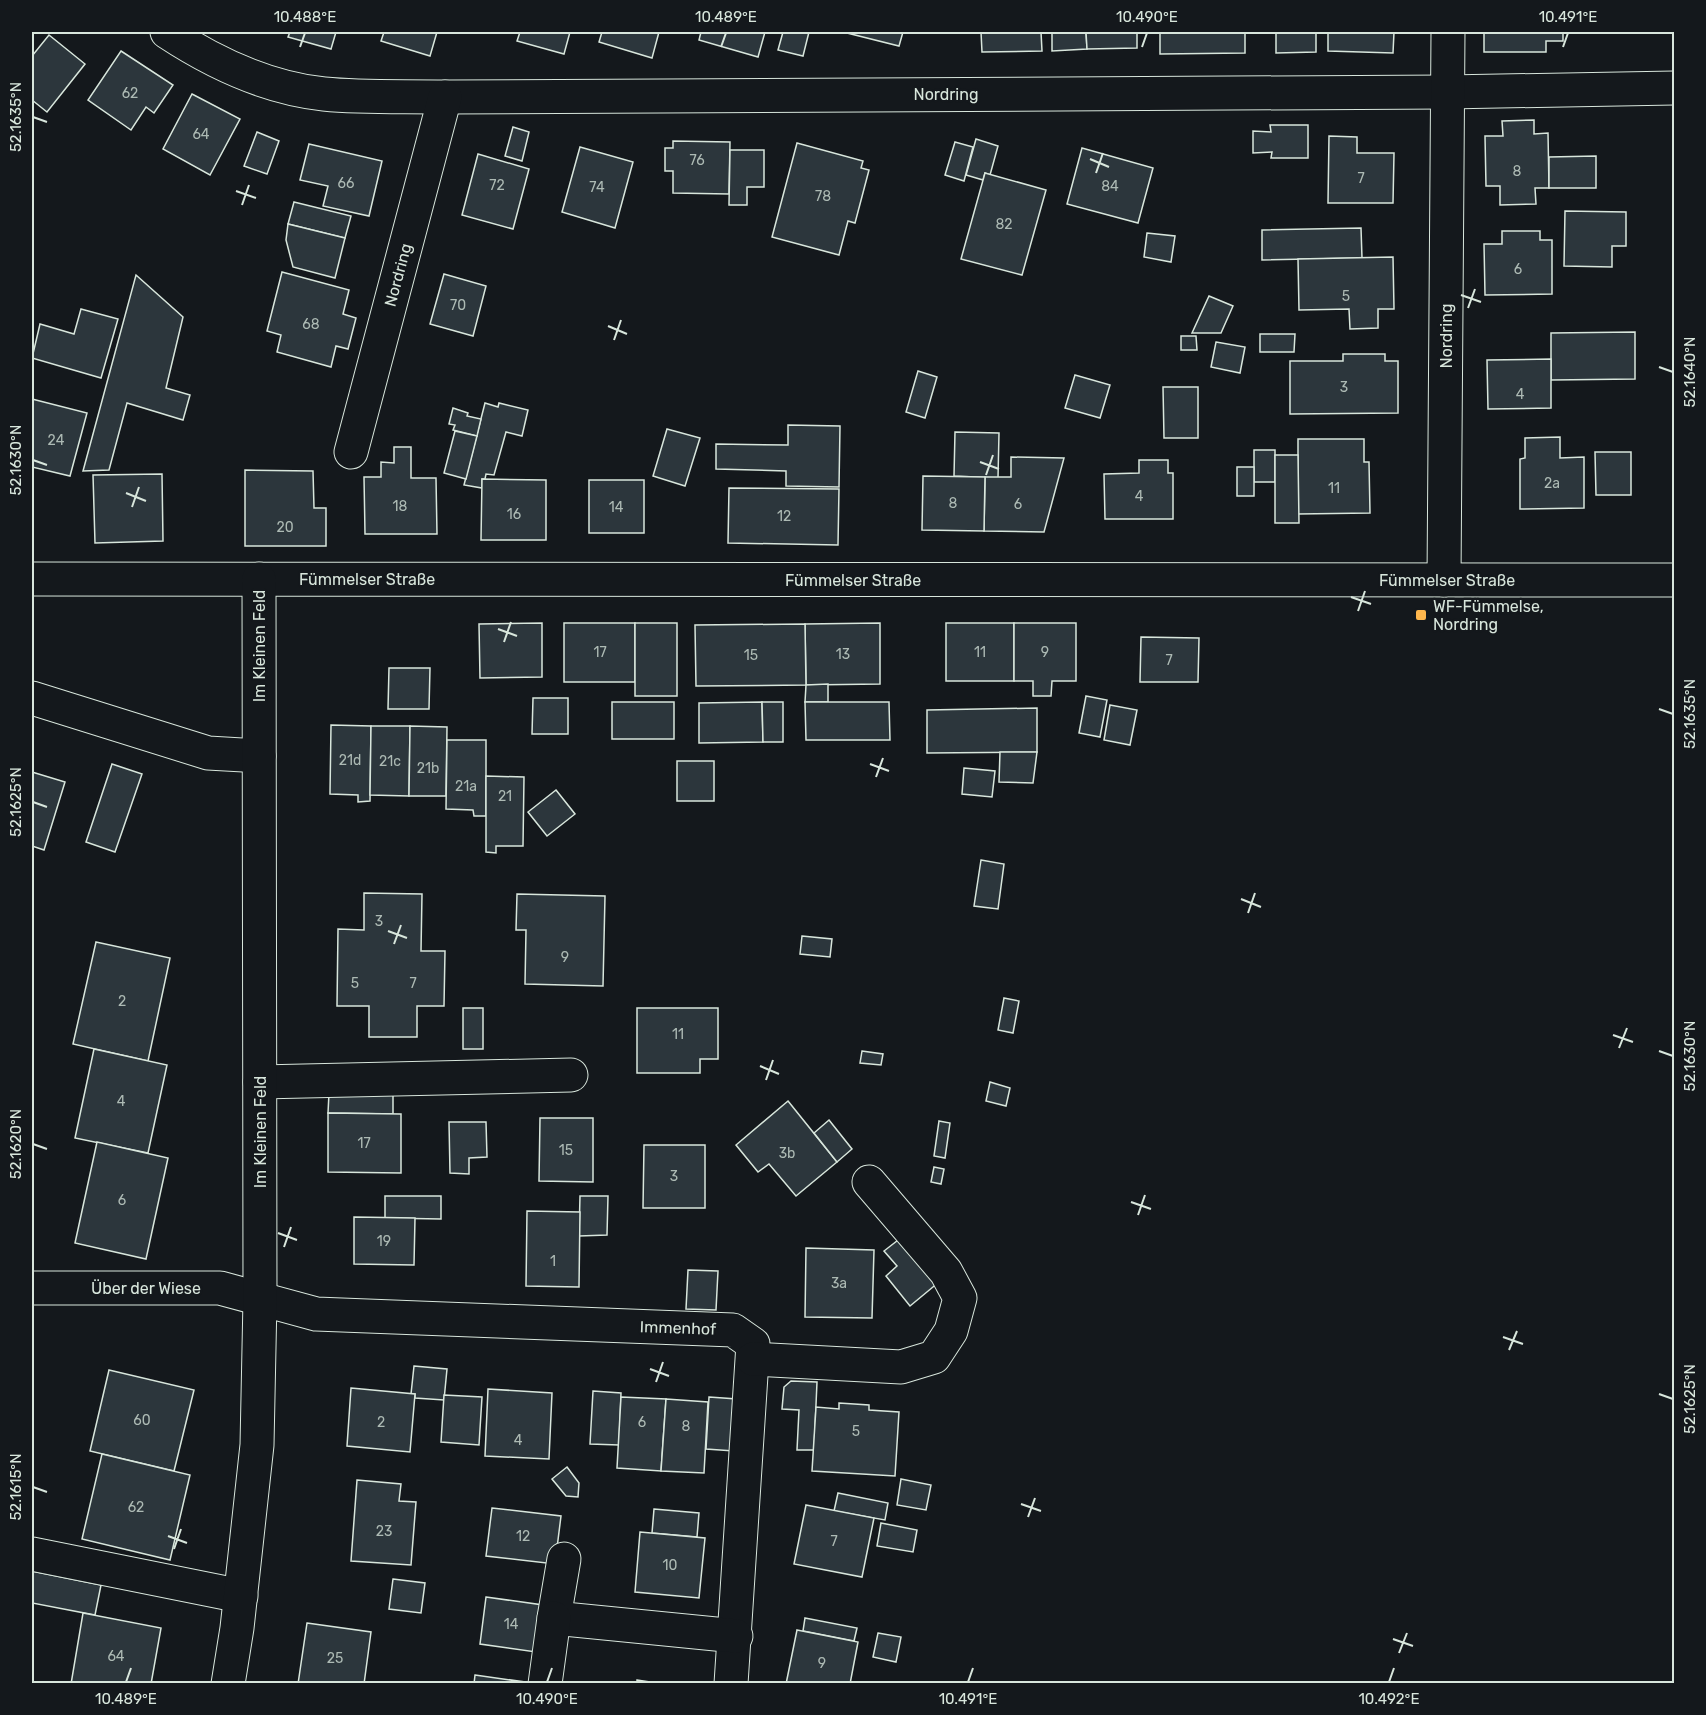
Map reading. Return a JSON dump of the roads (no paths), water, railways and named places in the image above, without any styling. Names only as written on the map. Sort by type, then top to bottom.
[{"type":"street","name":"Nordring","points":[[167,32],[199,53],[266,82],[324,94],[445,97],[1447,92],[1674,88]]},
{"type":"street","name":"Nordring","points":[[1444,580],[1448,32]]},
{"type":"street","name":"Nordring","points":[[351,452],[445,97]]},
{"type":"street","name":"Fümmelser Straße","points":[[32,579],[1674,580]]},
{"type":"street","name":"Im Kleinen Feld","points":[[228,1683],[257,1445],[260,1299],[259,579]]},
{"type":"street","points":[[32,698],[208,753],[259,756]]},
{"type":"street","points":[[260,1082],[572,1075]]},
{"type":"street","points":[[731,1683],[736,1636],[753,1359],[901,1367],[934,1357],[951,1331],[960,1298],[946,1272],[869,1182]]},
{"type":"street","name":"Über der Wiese","points":[[32,1288],[220,1288],[260,1299]]},
{"type":"street","name":"Immenhof","points":[[260,1299],[316,1314],[733,1330],[753,1344],[753,1359]]},
{"type":"street","points":[[32,1554],[240,1596]]},
{"type":"street","points":[[545,1683],[564,1559]]},
{"type":"street","points":[[554,1618],[736,1636]]},
{"type":"place","name":"WF-Fümmelse, Nordring","points":[[1421,615]]}]
